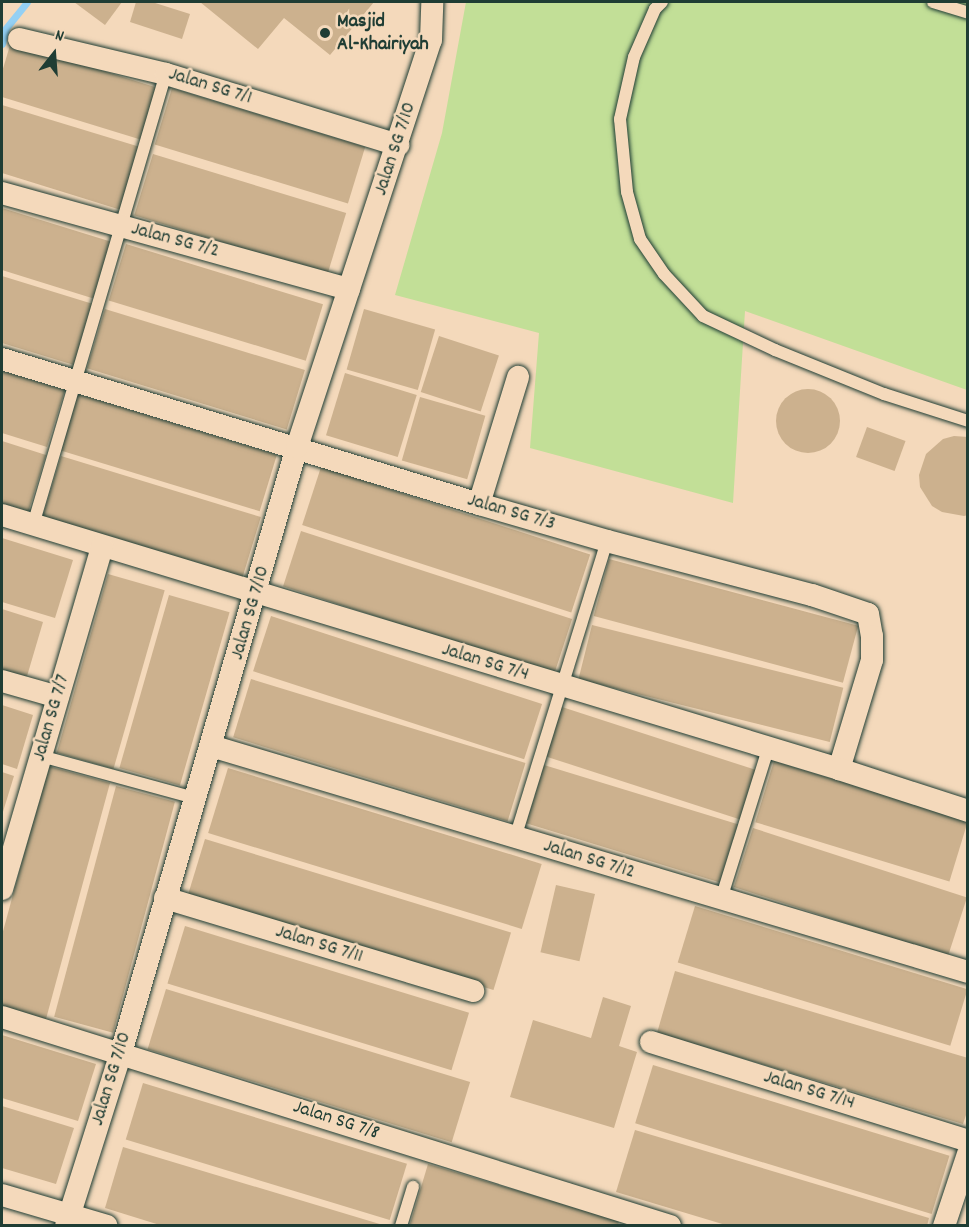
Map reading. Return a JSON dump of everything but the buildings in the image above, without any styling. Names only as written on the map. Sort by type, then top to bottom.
[{"type":"street","name":"Jalan SG 7/10","points":[[68,1220],[121,1053],[165,898],[257,594],[297,447],[431,40],[432,2]]},
{"type":"street","name":"Jalan SG 7/1","points":[[19,39],[166,74],[398,145]]},
{"type":"street","name":"Jalan SG 7/2","points":[[2,193],[349,289]]},
{"type":"street","name":"Jalan SG 7/3","points":[[2,359],[479,504],[607,541],[812,594],[868,614],[873,636],[872,660],[839,769]]},
{"type":"street","points":[[479,504],[518,377]]},
{"type":"street","name":"Jalan SG 7/4","points":[[2,515],[839,769],[968,811]]},
{"type":"street","name":"Jalan SG 7/7","points":[[2,889],[7,852],[41,756],[102,546]]},
{"type":"street","points":[[2,681],[58,697]]},
{"type":"street","name":"Jalan SG 7/12","points":[[211,746],[968,972]]},
{"type":"street","name":"Jalan SG 7/11","points":[[165,898],[472,991]]},
{"type":"street","name":"Jalan SG 7/8","points":[[2,1017],[121,1053],[626,1219],[670,1226]]},
{"type":"street","name":"Jalan SG 7/14","points":[[651,1042],[968,1141]]},
{"type":"street","points":[[944,1226],[968,1154]]},
{"type":"street","points":[[2,1195],[68,1220],[107,1226]]},
{"type":"lane","points":[[662,2],[655,9],[634,57],[620,119],[627,192],[637,230],[640,239],[664,274],[703,316],[775,350],[884,393],[968,421]]},
{"type":"lane","points":[[933,2],[968,13]]},
{"type":"lane","points":[[33,525],[166,74]]},
{"type":"lane","points":[[515,838],[607,541]]},
{"type":"lane","points":[[721,899],[768,749]]},
{"type":"lane","points":[[41,756],[195,798]]},
{"type":"lane","points":[[400,1226],[413,1187]]},
{"type":"green space","points":[[466,2],[967,2],[967,390],[745,311],[733,503],[530,448],[539,333],[395,295],[442,133]]},
{"type":"waterway","points":[[2,44],[6,28],[27,2]]},
{"type":"place","name":"Masjid Al-Khairiyah","points":[[325,33]]}]
